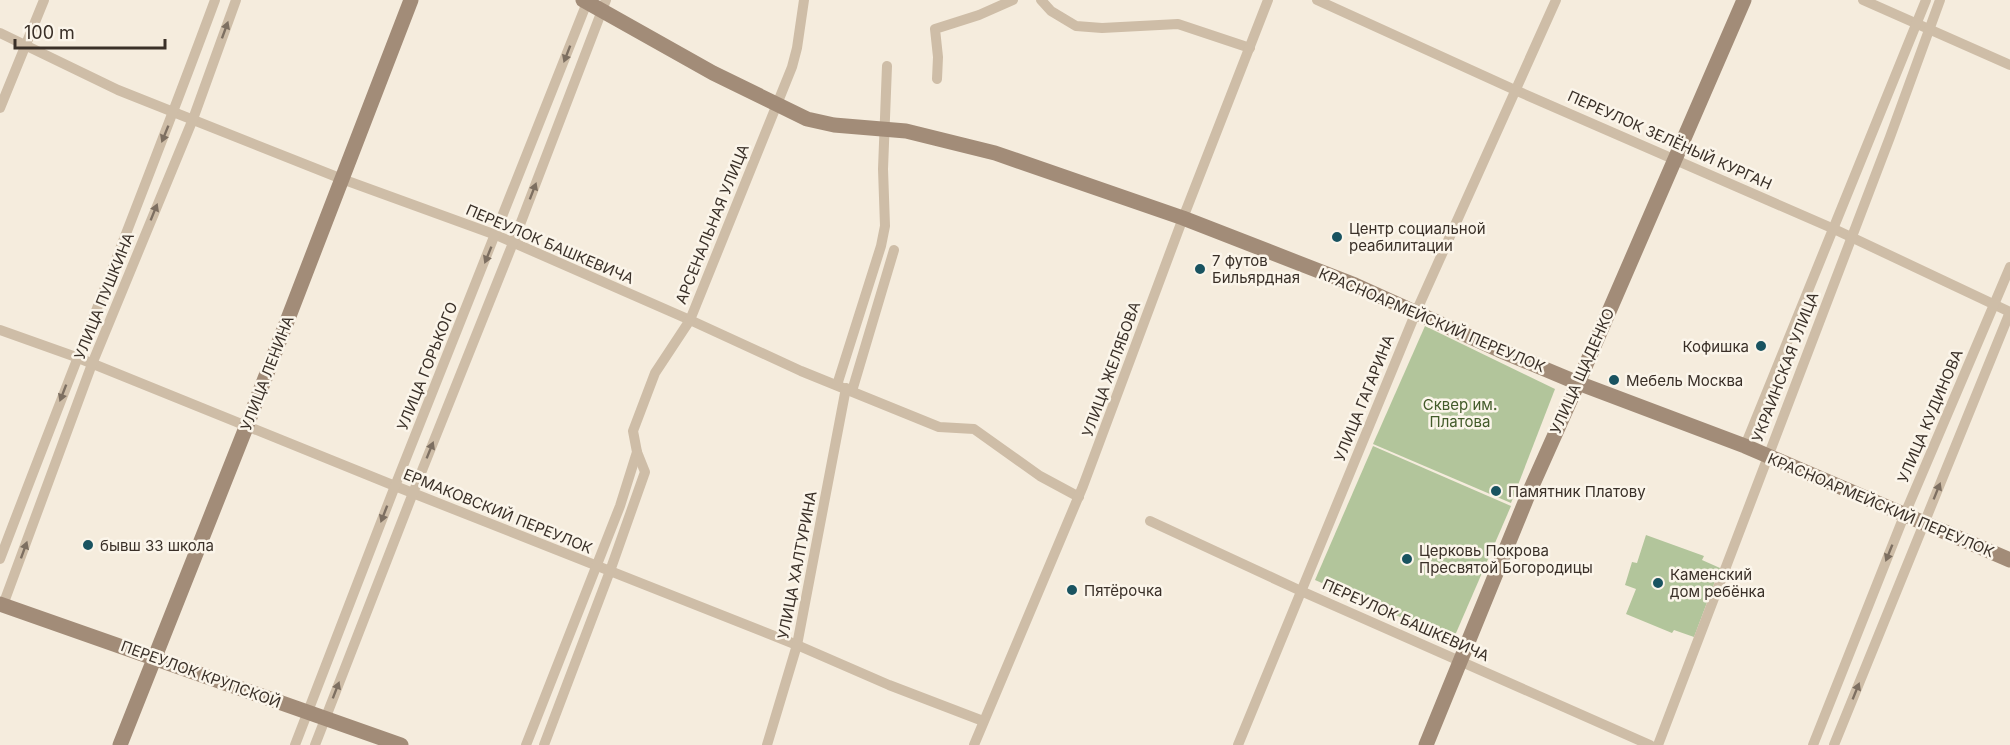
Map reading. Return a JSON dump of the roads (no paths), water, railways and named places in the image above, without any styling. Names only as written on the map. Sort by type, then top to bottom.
[{"type":"street","points":[[0,108],[44,0]]},
{"type":"street","name":"УЛИЦА ПУШКИНА","points":[[0,559],[76,357],[174,112],[215,0]]},
{"type":"street","name":"УЛИЦА ПУШКИНА","points":[[2,605],[92,364],[192,119],[236,0]]},
{"type":"street","name":"УЛИЦА ЛЕНИНА","points":[[120,745],[247,425],[411,0]]},
{"type":"street","name":"АРСЕНАЛЬНАЯ УЛИЦА","points":[[544,745],[645,472],[637,452],[633,431],[655,374],[690,320],[797,48],[804,0]]},
{"type":"street","points":[[937,80],[938,57],[935,29],[979,15],[1013,0]]},
{"type":"street","points":[[1041,0],[1051,11],[1076,26],[1102,28],[1178,24],[1250,48]]},
{"type":"street","name":"УЛИЦА ЖЕЛЯБОВА","points":[[974,745],[1078,497],[1268,0]]},
{"type":"street","name":"ПЕРЕУЛОК ЗЕЛЁНЫЙ КУРГАН","points":[[1317,0],[1515,90],[1851,236],[2010,312]]},
{"type":"street","name":"УЛИЦА ГАГАРИНА","points":[[1238,745],[1416,312],[1556,0]]},
{"type":"street","name":"УЛИЦА ЩАДЕНКО","points":[[1426,745],[1528,495],[1744,0]]},
{"type":"street","points":[[1863,0],[2010,65]]},
{"type":"street","name":"УКРАИНСКАЯ УЛИЦА","points":[[1745,446],[1926,0]]},
{"type":"street","name":"УКРАИНСКАЯ УЛИЦА","points":[[1658,745],[1940,0]]},
{"type":"street","name":"КРАСНОАРМЕЙСКИЙ ПЕРЕУЛОК","points":[[586,1],[604,5],[713,73],[807,120],[922,135],[995,153],[1183,218],[1345,281],[1578,383],[1745,446],[2010,560]]},
{"type":"street","name":"УЛИЦА ГОРЬКОГО","points":[[296,745],[395,486],[496,235],[586,1]]},
{"type":"street","points":[[315,745],[513,243],[604,5]]},
{"type":"street","name":"ПЕРЕУЛОК БАШКЕВИЧА","points":[[0,33],[118,90],[342,179],[496,235],[801,371],[939,427],[974,429],[1040,476],[1078,497]]},
{"type":"street","name":"УЛИЦА ХАЛТУРИНА","points":[[767,745],[797,645],[845,388],[885,226],[883,169],[887,66]]},
{"type":"street","points":[[845,388],[894,250]]},
{"type":"street","name":"УЛИЦА КУДИНОВА","points":[[1813,745],[1904,516],[2010,267]]},
{"type":"street","points":[[1834,745],[2010,312]]},
{"type":"street","name":"ЕРМАКОВСКИЙ ПЕРЕУЛОК","points":[[0,330],[76,357],[797,645],[889,685],[984,721]]},
{"type":"street","name":"АРСЕНАЛЬНАЯ УЛИЦА","points":[[526,745],[620,506],[637,452]]},
{"type":"street","name":"ПЕРЕУЛОК БАШКЕВИЧА","points":[[1150,521],[1301,591],[1650,745]]},
{"type":"street","name":"ПЕРЕУЛОК КРУПСКОЙ","points":[[2,605],[401,745]]},
{"type":"place","name":"Центр социальной реабилитации","points":[[1337,237]]},
{"type":"place","name":"7 футов Бильярдная","points":[[1200,269]]},
{"type":"place","name":"Кофишка","points":[[1761,346]]},
{"type":"place","name":"Мебель Москва","points":[[1614,380]]},
{"type":"place","name":"Памятник Платову","points":[[1496,491]]},
{"type":"place","name":"бывш 33 школа","points":[[88,545]]},
{"type":"place","name":"Церковь Покрова Пресвятой Богородицы","points":[[1407,559]]},
{"type":"place","name":"Каменский дом ребёнка","points":[[1658,583]]},
{"type":"place","name":"Пятёрочка","points":[[1072,590]]},
{"type":"park label","name":"Сквер им. Платова","points":[[1460,412]]}]
